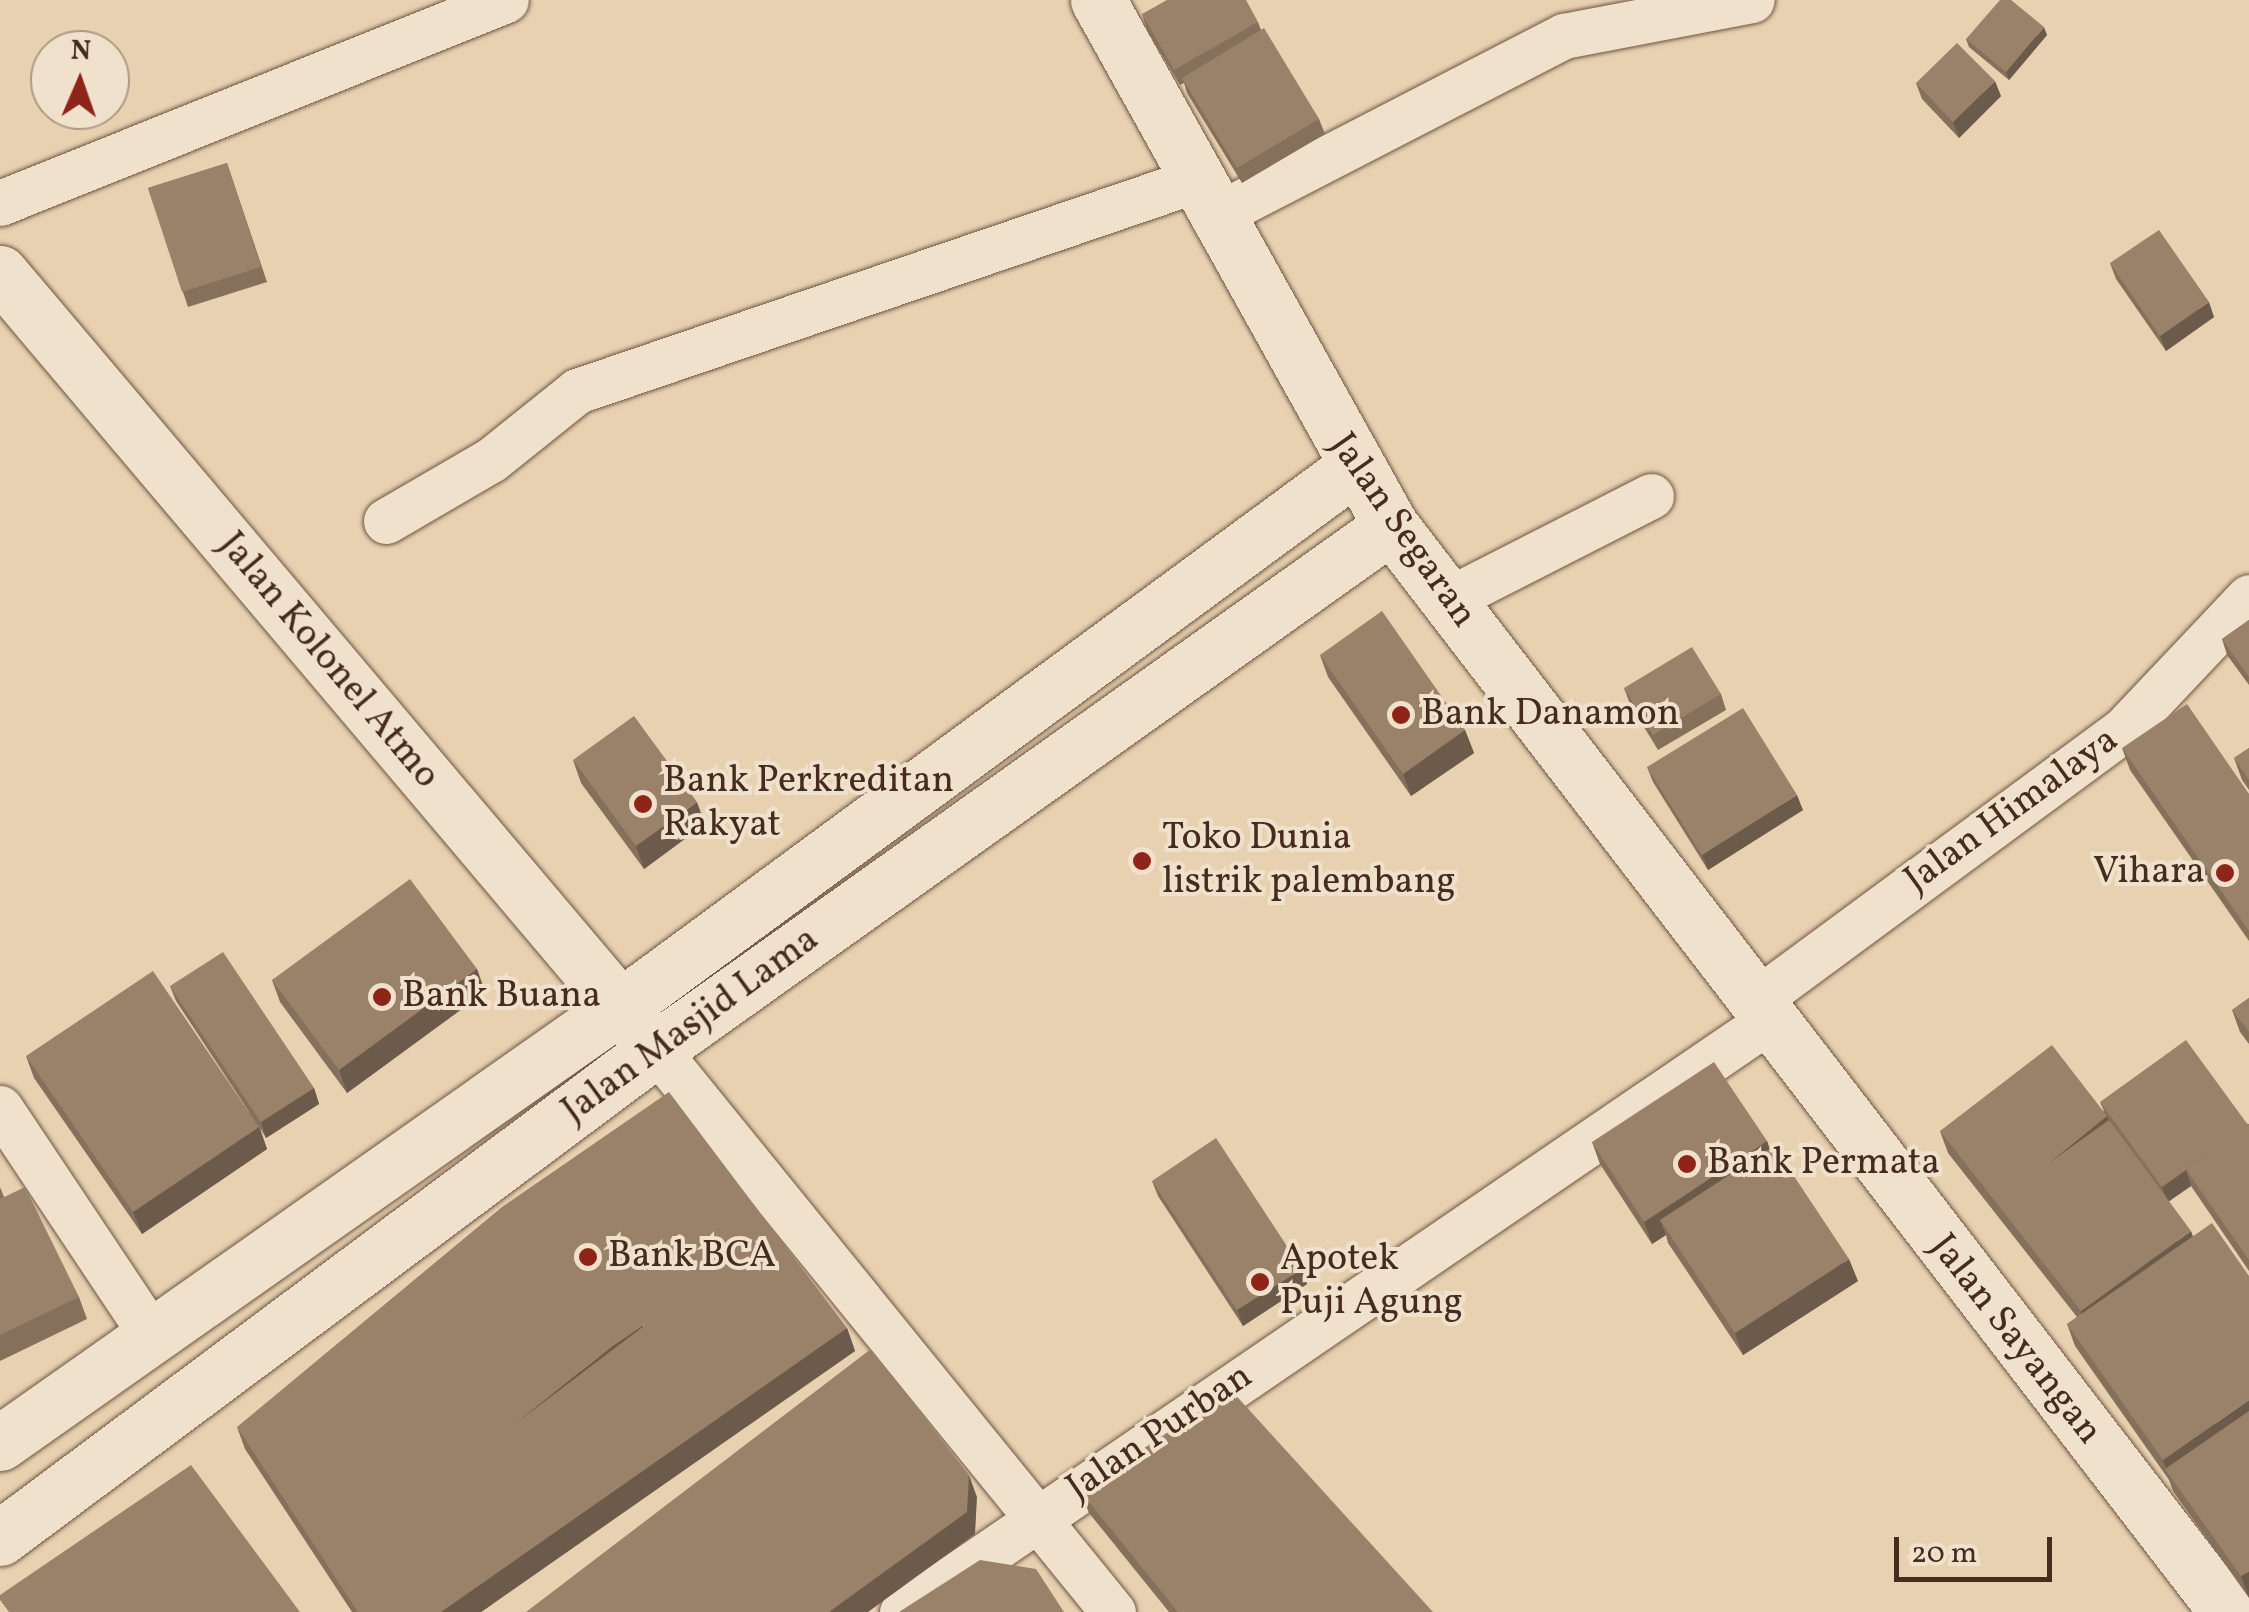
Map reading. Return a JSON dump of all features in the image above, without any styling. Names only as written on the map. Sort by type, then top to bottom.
[{"type":"main road","name":"Jalan Segaran","points":[[1098,0],[1352,469],[1391,526],[1761,1012]]},
{"type":"main road","name":"Jalan Kolonel Atmo","points":[[0,273],[656,1049]]},
{"type":"main road","points":[[0,1442],[620,1007],[1352,469]]},
{"type":"main road","name":"Jalan Masjid Lama","points":[[0,1538],[656,1049],[1391,526]]},
{"type":"main road","points":[[1080,668],[1117,721]]},
{"type":"main road","points":[[886,811],[929,855]]},
{"type":"main road","name":"Jalan Sayangan","points":[[1761,1012],[2227,1612]]},
{"type":"street","points":[[0,203],[506,0]]},
{"type":"street","points":[[386,520],[464,478],[577,391],[1203,199],[1564,36],[1752,0]]},
{"type":"street","points":[[1447,600],[1651,496]]},
{"type":"street","name":"Jalan Himalaya","points":[[1761,1012],[2124,728],[2249,597]]},
{"type":"street","name":"Jalan Purban","points":[[902,1612],[1761,1012]]},
{"type":"street","points":[[656,1049],[1113,1612]]},
{"type":"street","points":[[0,1108],[152,1336]]},
{"type":"building","points":[[1167,0],[1246,0],[1258,22],[1174,70],[1142,14]]},
{"type":"building","points":[[2000,0],[2011,0],[2044,27],[2006,72],[1966,39]]},
{"type":"building","points":[[1264,28],[1319,119],[1237,168],[1182,78]]},
{"type":"building","points":[[1957,43],[1995,81],[1953,122],[1916,83]]},
{"type":"building","points":[[227,163],[261,267],[182,292],[148,188]]},
{"type":"building","points":[[2159,230],[2209,302],[2160,336],[2110,263]]},
{"type":"building","name":"Bank Danamon","points":[[1382,611],[1465,730],[1403,774],[1320,655]]},
{"type":"building","points":[[2249,620],[2249,677],[2222,639]]},
{"type":"building","points":[[1692,647],[1721,694],[1653,735],[1624,688]]},
{"type":"building","name":"Vihara","points":[[2187,704],[2249,794],[2249,931],[2122,748]]},
{"type":"building","points":[[1743,708],[1797,795],[1702,855],[1647,767]]},
{"type":"building","name":"Bank Perkreditan Rakyat","points":[[634,716],[697,802],[636,846],[573,760]]},
{"type":"building","points":[[2249,748],[2249,780],[2234,758]]},
{"type":"building","name":"Bank Buana","points":[[410,879],[477,969],[339,1070],[272,980]]},
{"type":"building","points":[[223,952],[314,1088],[261,1122],[170,986]]},
{"type":"building","points":[[153,971],[259,1127],[133,1212],[26,1056]]},
{"type":"building","points":[[2249,998],[2249,1032],[2232,1010]]},
{"type":"building","points":[[2186,1040],[2248,1125],[2162,1187],[2100,1102]]},
{"type":"building","points":[[2052,1045],[2107,1116],[2049,1163],[2109,1120],[2191,1231],[2081,1311],[1940,1131]]},
{"type":"building","name":"Bank Permata","points":[[1714,1062],[1767,1141],[1644,1222],[1592,1142]]},
{"type":"building","points":[[669,1092],[847,1328],[441,1612],[358,1612],[237,1427],[502,1207]],"holes":[[[644,1326],[511,1427],[612,1346]]]},
{"type":"building","points":[[2249,1124],[2249,1260],[2185,1168]]},
{"type":"building","points":[[1216,1138],[1302,1269],[1237,1310],[1152,1181]]},
{"type":"building","points":[[1774,1146],[1849,1259],[1735,1333],[1660,1220]]},
{"type":"building","points":[[25,1187],[79,1297],[0,1335],[0,1199]]},
{"type":"building","points":[[2212,1223],[2249,1276],[2249,1400],[2163,1460],[2067,1324]]},
{"type":"building","points":[[871,1349],[969,1475],[967,1512],[829,1612],[526,1612]]},
{"type":"building","points":[[1231,1390],[1433,1612],[1178,1612],[1080,1491]]},
{"type":"building","points":[[2249,1411],[2249,1571],[2241,1576],[2165,1469]]},
{"type":"building","points":[[191,1465],[300,1612],[9,1612],[0,1595]]},
{"type":"building","points":[[980,1560],[1036,1569],[1064,1612],[899,1612]]},
{"type":"place","name":"Bank Danamon","points":[[1401,715]]},
{"type":"place","name":"Bank Perkreditan Rakyat","points":[[643,804]]},
{"type":"place","name":"Toko Dunia listrik palembang","points":[[1142,861]]},
{"type":"place","name":"Vihara","points":[[2225,873]]},
{"type":"place","name":"Bank Buana","points":[[382,997]]},
{"type":"place","name":"Bank Permata","points":[[1687,1164]]},
{"type":"place","name":"Bank BCA","points":[[588,1257]]},
{"type":"place","name":"Apotek Puji Agung","points":[[1260,1282]]}]
